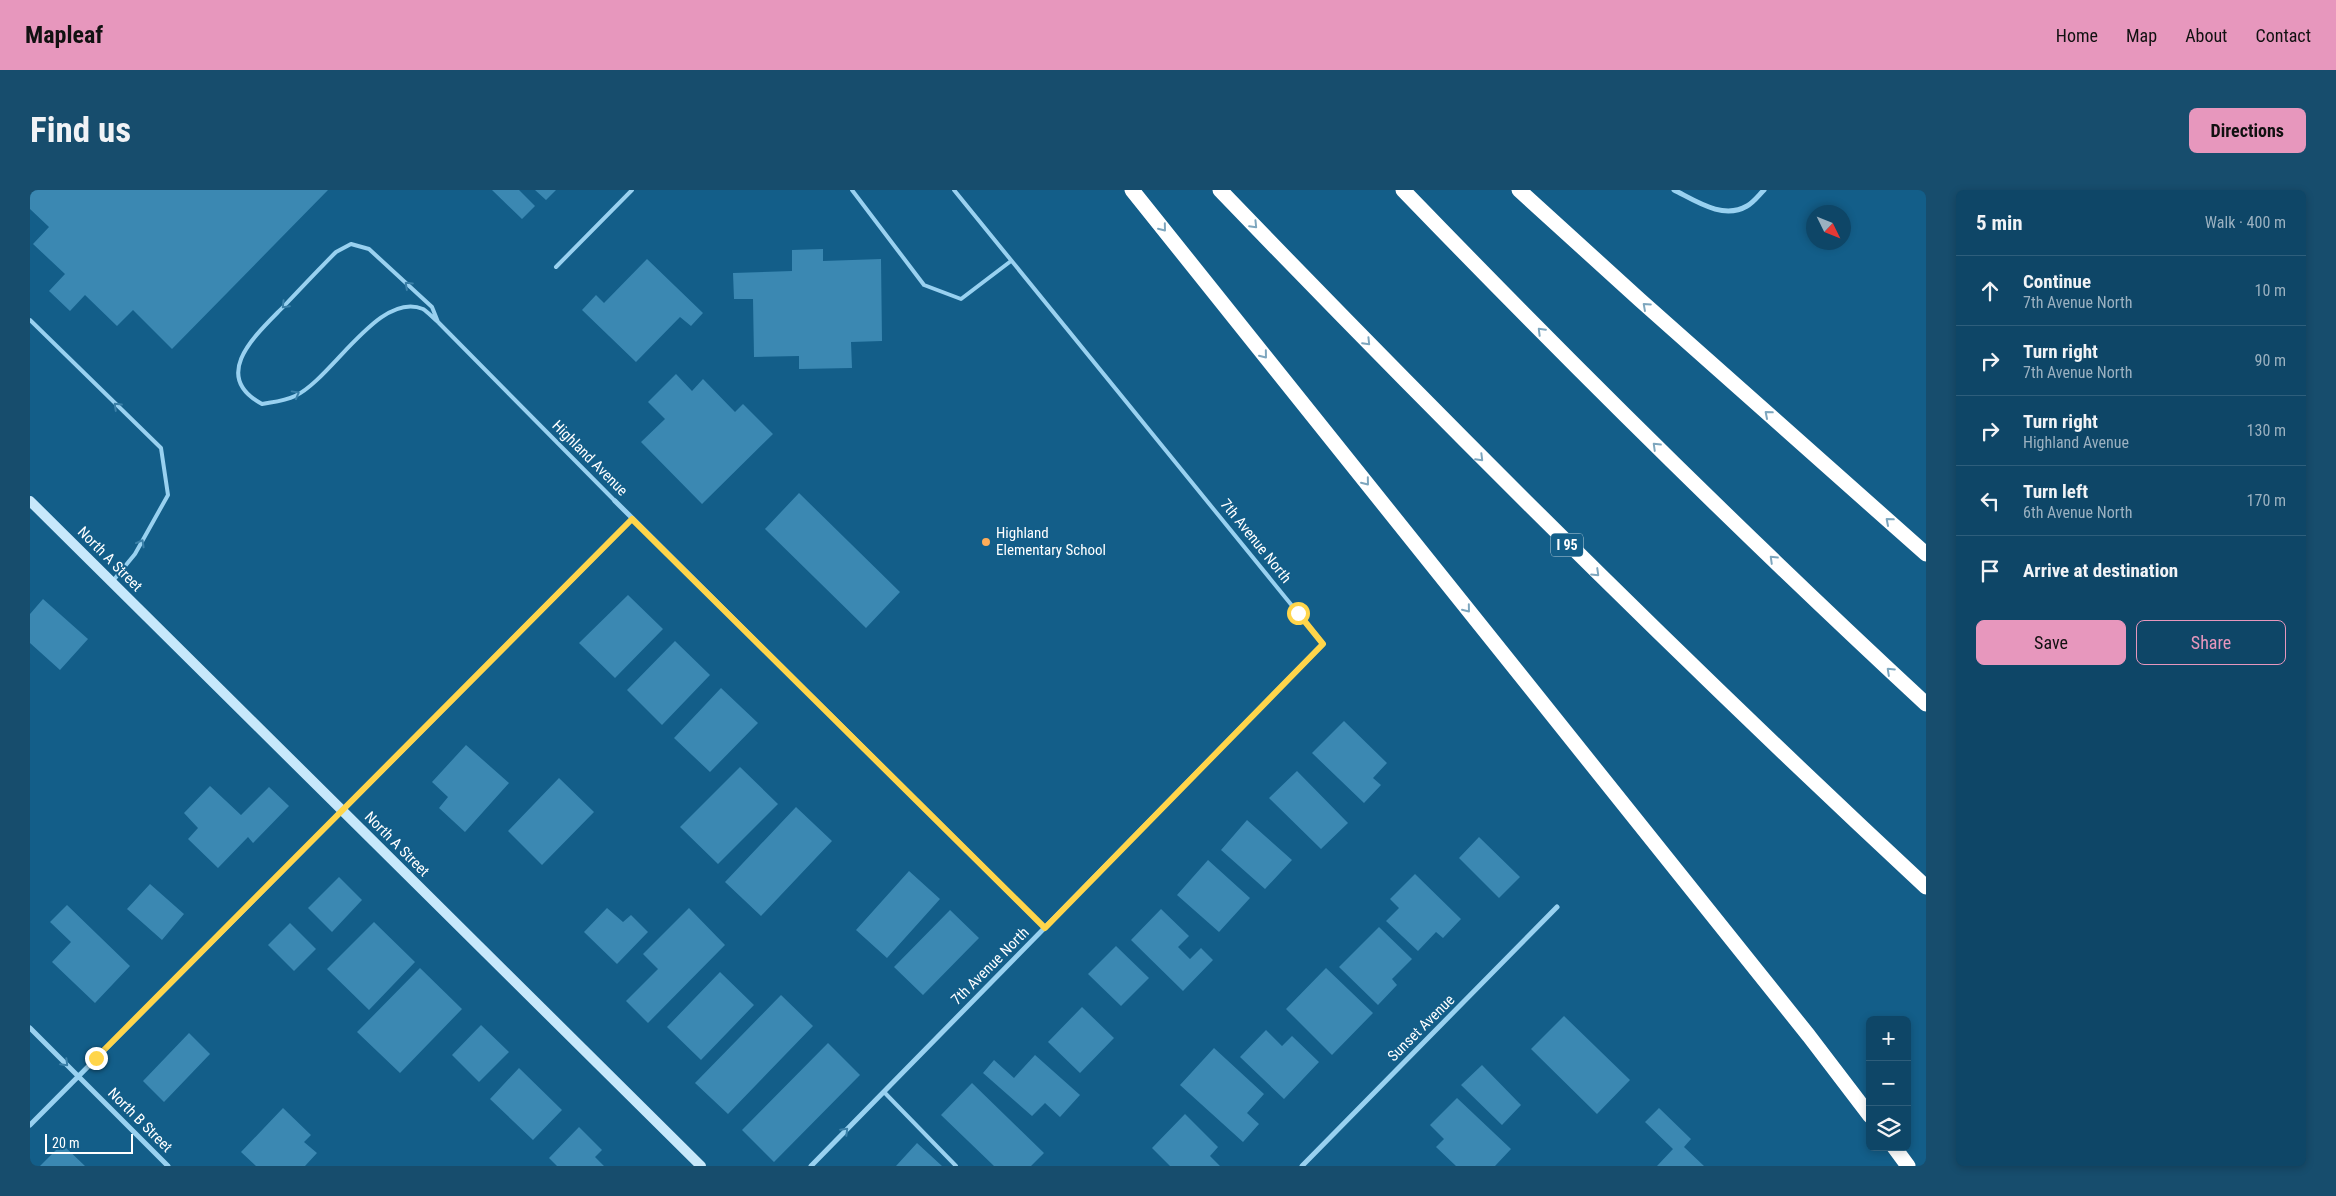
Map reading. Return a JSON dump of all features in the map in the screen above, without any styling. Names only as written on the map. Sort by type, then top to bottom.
[{"type":"highway","points":[[1132,190],[1803,1028],[1866,1111]]},
{"type":"highway","name":"I 95","points":[[1220,190],[1549,527],[1778,748],[1926,887]]},
{"type":"highway","points":[[1404,190],[1605,396],[1832,617],[1926,704]]},
{"type":"highway","points":[[1519,190],[1926,554]]},
{"type":"highway","points":[[1897,1151],[1908,1166]]},
{"type":"street","points":[[1674,190],[1705,206],[1726,212],[1747,206],[1764,190]]},
{"type":"street","name":"North A Street","points":[[30,501],[701,1166]]},
{"type":"street","name":"Highland Avenue","points":[[615,501],[1045,928]]},
{"type":"street","points":[[30,1125],[632,519]]},
{"type":"street","name":"7th Avenue North","points":[[811,1166],[1323,644],[1298,613]]},
{"type":"street","name":"Sunset Avenue","points":[[1302,1166],[1557,907]]},
{"type":"street","name":"North B Street","points":[[30,1028],[168,1166]]},
{"type":"lane","points":[[556,267],[632,190]]},
{"type":"lane","points":[[852,190],[924,285],[961,299],[1011,261]]},
{"type":"lane","name":"7th Avenue North","points":[[954,190],[1298,613]]},
{"type":"lane","points":[[351,244],[369,249],[432,307],[438,322],[423,309],[402,306],[384,314],[329,368],[296,395],[279,401],[262,404],[247,396],[238,382],[239,365],[247,344],[336,252],[351,244]]},
{"type":"lane","points":[[30,320],[161,448],[168,495],[135,554],[112,582]]},
{"type":"lane","name":"Highland Avenue","points":[[438,322],[615,501]]},
{"type":"lane","points":[[884,1092],[956,1166]]},
{"type":"building","points":[[30,190],[328,190],[172,349],[133,310],[117,326],[85,295],[70,311],[49,291],[65,274],[33,244],[49,227],[30,209]]},
{"type":"building","points":[[492,190],[519,190],[535,206],[522,219]]},
{"type":"building","points":[[535,190],[556,190],[546,200]]},
{"type":"building","points":[[823,249],[823,261],[881,259],[882,341],[851,342],[852,368],[799,369],[799,356],[754,357],[753,299],[734,299],[733,273],[792,271],[792,250]]},
{"type":"building","points":[[647,259],[703,313],[691,326],[680,317],[636,362],[582,310],[596,295],[604,303]]},
{"type":"building","points":[[676,374],[692,391],[703,379],[735,412],[743,404],[773,434],[702,504],[641,442],[665,419],[648,402]]},
{"type":"building","points":[[799,493],[900,592],[866,628],[765,529]]},
{"type":"building","points":[[628,595],[663,629],[615,678],[579,643]]},
{"type":"building","points":[[43,599],[88,639],[60,670],[30,643],[30,614]]},
{"type":"building","points":[[675,641],[710,675],[662,725],[627,690]]},
{"type":"building","points":[[721,688],[758,723],[710,772],[674,738]]},
{"type":"building","points":[[1344,721],[1387,763],[1373,778],[1381,785],[1364,803],[1312,753]]},
{"type":"building","points":[[466,745],[509,783],[465,832],[439,808],[448,797],[432,782]]},
{"type":"building","points":[[740,767],[778,804],[718,864],[680,827]]},
{"type":"building","points":[[1297,771],[1348,823],[1321,849],[1269,798]]},
{"type":"building","points":[[559,778],[594,812],[542,865],[508,831]]},
{"type":"building","points":[[210,786],[241,815],[269,787],[289,806],[253,843],[248,837],[218,868],[188,839],[198,828],[184,813]]},
{"type":"building","points":[[796,807],[832,841],[761,916],[725,882]]},
{"type":"building","points":[[1247,820],[1292,860],[1265,889],[1221,850]]},
{"type":"building","points":[[1479,837],[1520,877],[1499,898],[1459,858]]},
{"type":"building","points":[[1208,860],[1250,898],[1219,932],[1177,895]]},
{"type":"building","points":[[909,871],[940,899],[887,958],[856,930]]},
{"type":"building","points":[[1415,874],[1461,919],[1443,938],[1436,932],[1418,951],[1386,921],[1399,908],[1390,899]]},
{"type":"building","points":[[339,877],[362,900],[332,932],[308,908]]},
{"type":"building","points":[[150,884],[184,914],[162,940],[127,909]]},
{"type":"building","points":[[67,905],[130,966],[95,1003],[52,962],[71,942],[50,922]]},
{"type":"building","points":[[607,908],[623,922],[631,915],[648,932],[617,964],[584,932]]},
{"type":"building","points":[[689,908],[725,945],[648,1023],[626,1001],[658,969],[643,954]]},
{"type":"building","points":[[1161,909],[1189,936],[1178,947],[1190,959],[1201,948],[1213,960],[1183,991],[1131,940]]},
{"type":"building","points":[[950,910],[979,938],[923,995],[894,967]]},
{"type":"building","points":[[374,922],[415,962],[369,1010],[327,969]]},
{"type":"building","points":[[290,923],[316,949],[294,971],[268,945]]},
{"type":"building","points":[[1379,927],[1412,959],[1392,979],[1397,985],[1378,1005],[1339,967]]},
{"type":"building","points":[[1116,946],[1149,978],[1121,1006],[1088,974]]},
{"type":"building","points":[[420,968],[462,1009],[400,1073],[357,1032]]},
{"type":"building","points":[[1326,968],[1373,1013],[1332,1055],[1286,1009]]},
{"type":"building","points":[[720,972],[754,1005],[701,1060],[667,1027]]},
{"type":"building","points":[[781,995],[813,1026],[728,1114],[695,1083]]},
{"type":"building","points":[[1082,1007],[1114,1038],[1080,1073],[1048,1042]]},
{"type":"building","points":[[1564,1016],[1630,1080],[1597,1114],[1531,1049]]},
{"type":"building","points":[[481,1025],[509,1052],[479,1082],[452,1055]]},
{"type":"building","points":[[1266,1030],[1282,1046],[1292,1036],[1319,1062],[1284,1099],[1240,1057]]},
{"type":"building","points":[[189,1033],[210,1054],[164,1102],[143,1081]]},
{"type":"building","points":[[828,1043],[860,1075],[774,1162],[742,1130]]},
{"type":"building","points":[[1214,1048],[1264,1094],[1247,1113],[1259,1124],[1243,1142],[1180,1085]]},
{"type":"building","points":[[1035,1055],[1080,1095],[1060,1117],[1045,1103],[1032,1116],[983,1073],[994,1060],[1014,1078]]},
{"type":"building","points":[[1482,1065],[1521,1105],[1502,1125],[1461,1085]]},
{"type":"building","points":[[519,1068],[562,1110],[533,1140],[490,1099]]},
{"type":"building","points":[[972,1083],[1044,1153],[1031,1166],[994,1166],[941,1115]]},
{"type":"building","points":[[1457,1098],[1511,1149],[1495,1166],[1456,1166],[1436,1147],[1444,1139],[1430,1125]]},
{"type":"building","points":[[283,1108],[311,1135],[304,1142],[317,1153],[305,1166],[256,1166],[241,1152]]},
{"type":"building","points":[[1659,1108],[1691,1139],[1684,1147],[1704,1166],[1657,1166],[1673,1149],[1645,1122]]},
{"type":"building","points":[[1185,1114],[1218,1147],[1210,1156],[1220,1166],[1170,1166],[1152,1148]]},
{"type":"building","points":[[579,1127],[602,1150],[595,1157],[604,1166],[557,1166],[549,1158]]},
{"type":"building","points":[[917,1143],[942,1166],[896,1166]]},
{"type":"building","points":[[62,1144],[85,1166],[40,1166]]},
{"type":"place","name":"Highland Elementary School","points":[[986,542]]},
{"type":"route","points":[[96,1058],[632,519],[1045,928],[1323,644],[1298,613]]}]
